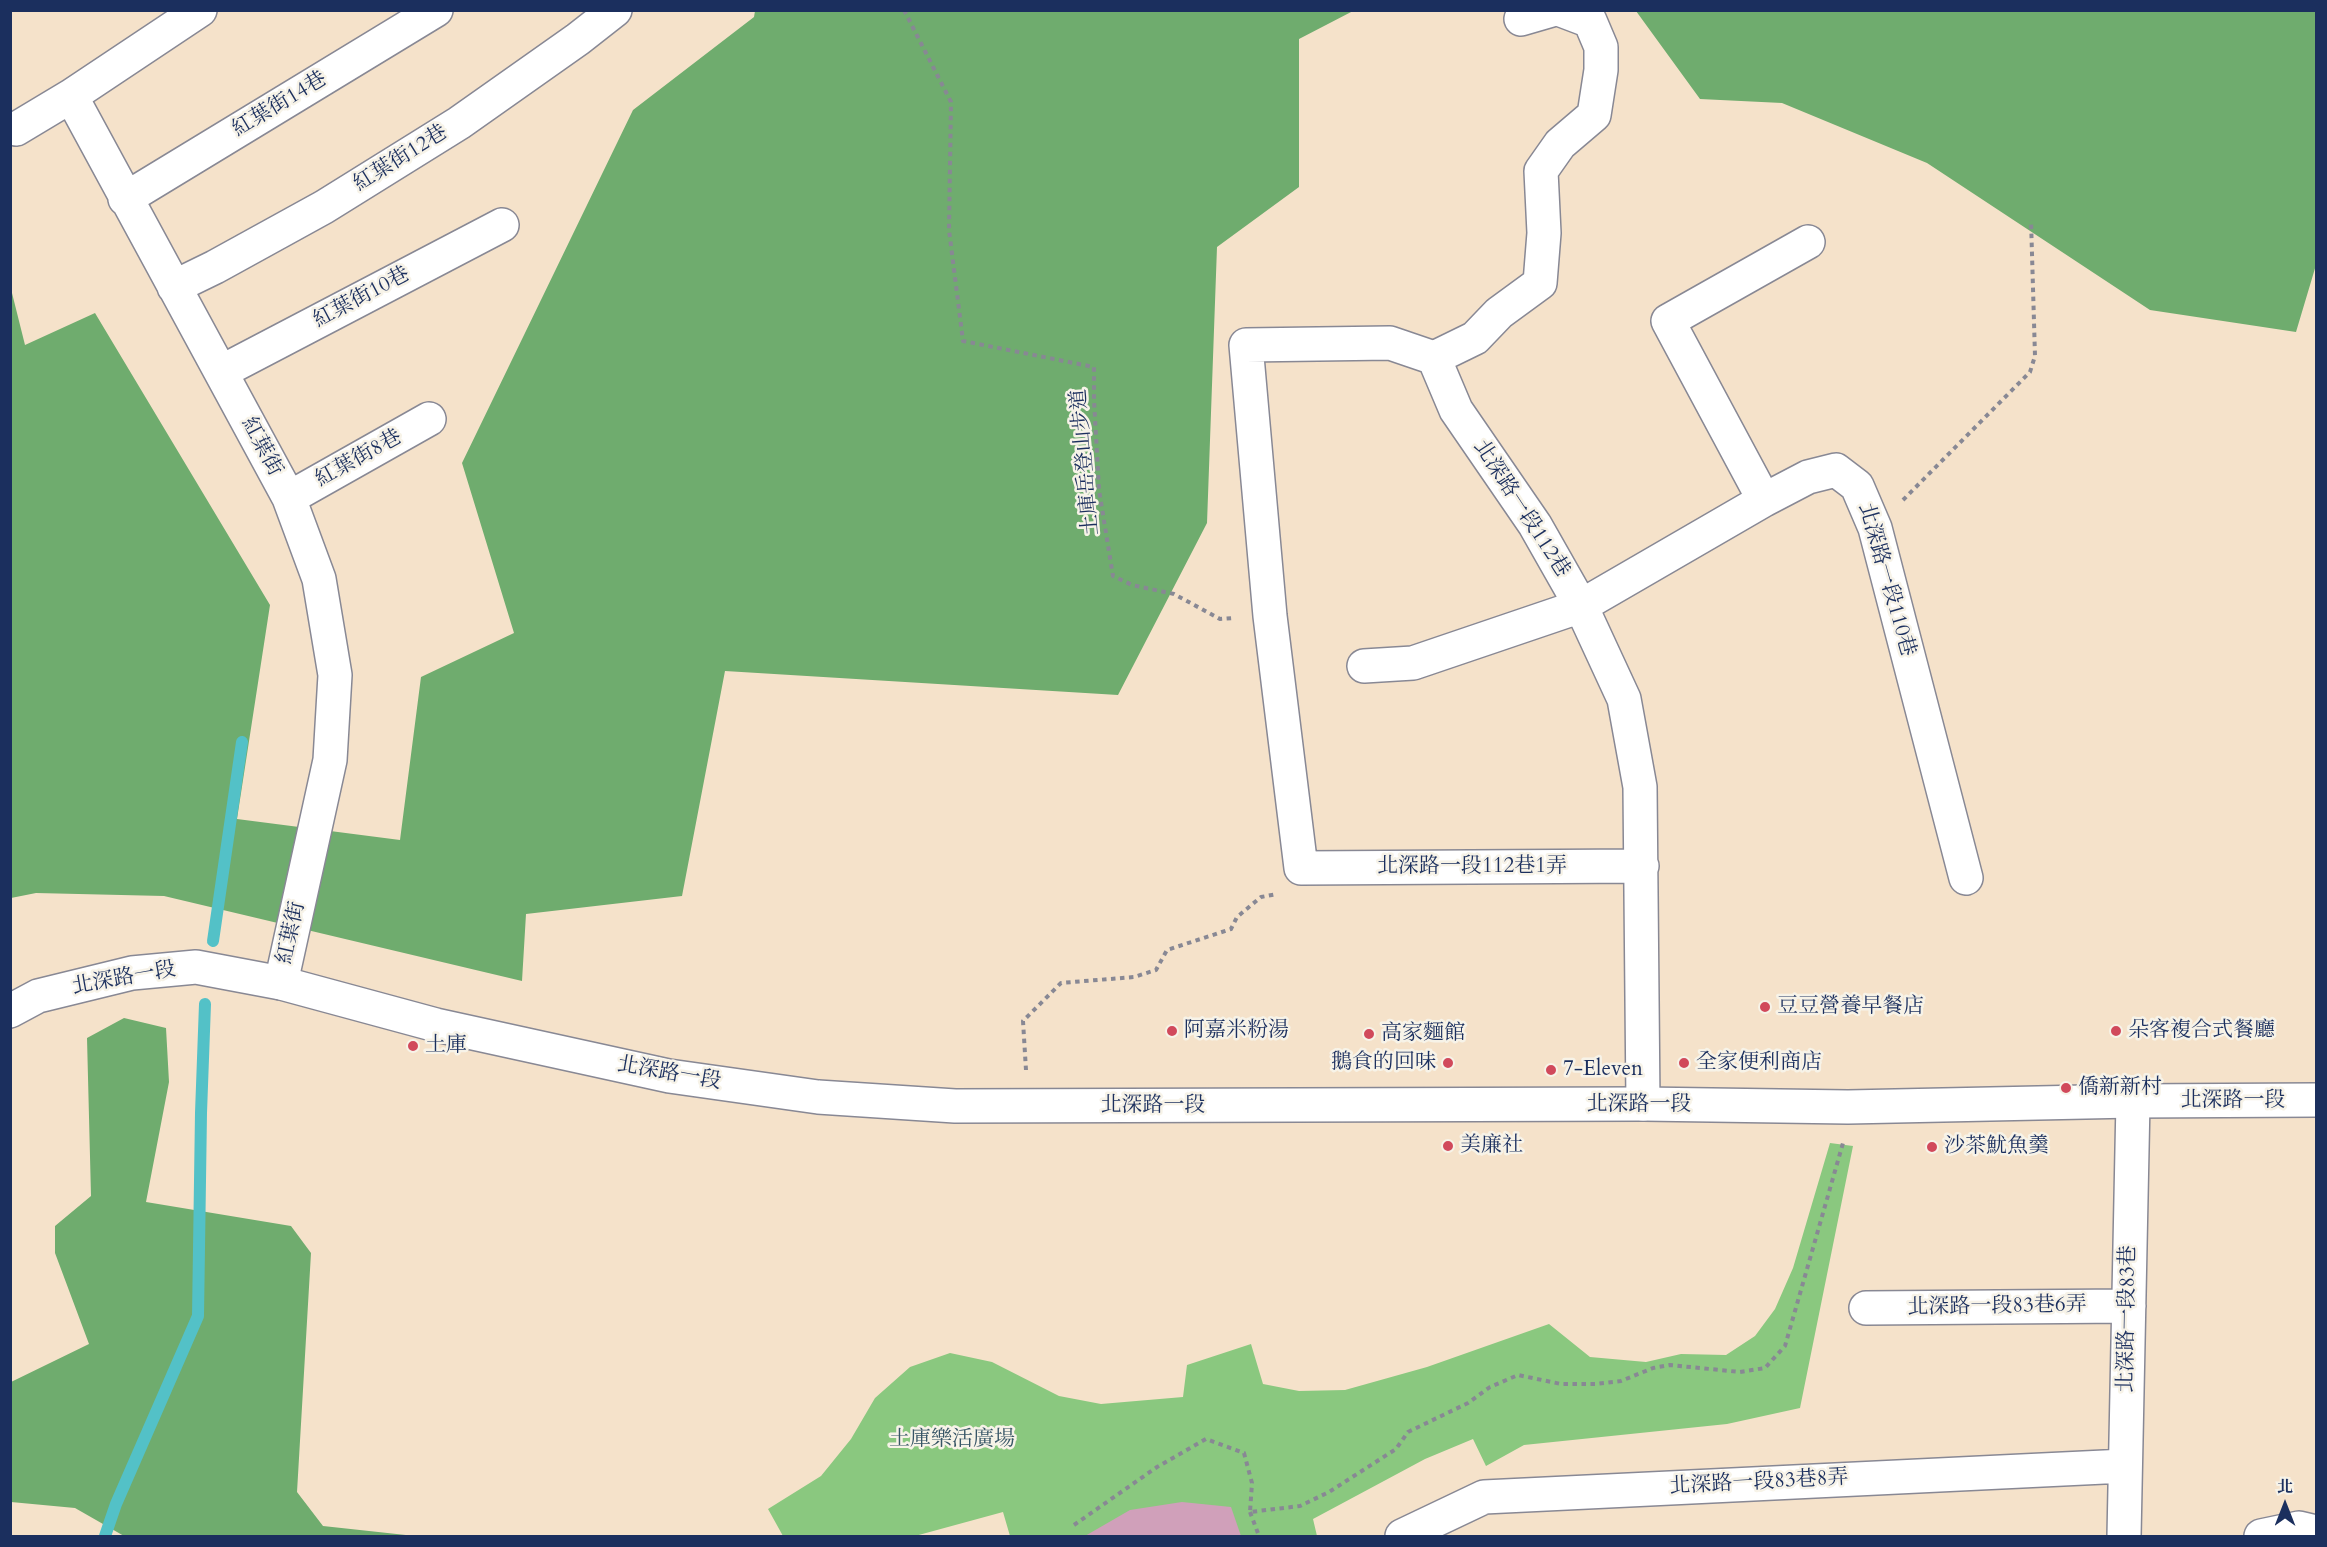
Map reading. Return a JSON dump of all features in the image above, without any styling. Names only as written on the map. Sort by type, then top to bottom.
[{"type":"main road","points":[[16,129],[71,96],[200,10]]},
{"type":"main road","name":"紅葉街14巷","points":[[125,199],[436,10]]},
{"type":"main road","name":"紅葉街12巷","points":[[174,287],[324,207],[459,123],[615,10]]},
{"type":"main road","points":[[1294,880],[1246,345],[1390,343],[1434,358],[1475,338],[1499,313],[1540,283],[1544,233],[1541,171],[1560,144],[1594,115],[1601,70],[1601,47],[1590,21],[1561,10]]},
{"type":"main road","name":"紅葉街","points":[[71,96],[289,498],[319,579],[335,675],[330,760],[281,982]]},
{"type":"main road","name":"紅葉街10巷","points":[[221,372],[502,225]]},
{"type":"main road","points":[[1764,500],[1668,321],[1808,242]]},
{"type":"main road","name":"北深路一段112巷","points":[[1434,358],[1456,410],[1534,525],[1581,606],[1624,699],[1640,787],[1643,1104]]},
{"type":"main road","name":"紅葉街8巷","points":[[289,498],[429,419]]},
{"type":"main road","name":"北深路一段110巷","points":[[1364,666],[1413,663],[1581,606],[1764,500],[1808,477],[1836,470],[1857,486],[1875,528],[1966,878]]},
{"type":"main road","name":"北深路一段112巷1弄","points":[[1294,880],[1642,866]]},
{"type":"main road","name":"北深路一段","points":[[10,1011],[38,996],[132,973],[196,967],[281,982],[436,1026],[669,1076],[818,1098],[955,1106],[1643,1104],[1848,1107],[2316,1100]]},
{"type":"main road","name":"北深路一段83巷","points":[[2124,1536],[2133,1101]]},
{"type":"main road","name":"北深路一段83巷6弄","points":[[1866,1308],[2128,1306]]},
{"type":"main road","name":"北深路一段83巷8弄","points":[[1402,1536],[1484,1497],[2125,1466]]},
{"type":"main road","points":[[2261,1536],[2299,1528],[2316,1532]]},
{"type":"path","name":"土庫岳登山步道","points":[[904,10],[951,102],[949,230],[963,341],[1094,367],[1099,490],[1113,576],[1132,585],[1174,594],[1220,619],[1270,615]]},
{"type":"path","points":[[1875,528],[2030,372],[2035,356],[2031,220]]},
{"type":"path","points":[[1027,1106],[1023,1021],[1061,982],[1134,977],[1156,970],[1167,950],[1231,929],[1238,917],[1260,897],[1294,880]]},
{"type":"path","points":[[1250,1512],[1300,1506],[1329,1492],[1396,1449],[1408,1432],[1468,1403],[1490,1388],[1518,1375],[1561,1384],[1596,1384],[1622,1381],[1653,1368],[1670,1365],[1740,1372],[1765,1368],[1785,1346],[1842,1147],[1848,1107]]},
{"type":"path","points":[[1074,1525],[1157,1467],[1206,1439],[1244,1452],[1252,1483],[1250,1512],[1259,1536]]},
{"type":"green space","points":[[755,11],[1353,11],[1299,39],[1299,187],[1217,247],[1207,523],[1118,695],[725,671],[682,896],[526,914],[522,981],[164,896],[36,893],[11,898],[10,285],[25,345],[95,313],[270,605],[237,819],[400,840],[421,677],[514,633],[462,463],[633,110],[754,17]]},
{"type":"green space","points":[[1636,11],[2316,11],[2316,265],[2296,332],[2150,310],[1927,163],[1782,103],[1700,99]]},
{"type":"green space","points":[[124,1018],[166,1028],[169,1082],[146,1202],[291,1226],[311,1253],[297,1492],[323,1526],[415,1536],[124,1536],[75,1508],[11,1502],[11,1382],[89,1344],[55,1253],[55,1226],[91,1196],[87,1038]]},
{"type":"green space","name":"土庫樂活廣場","points":[[1830,1143],[1853,1146],[1800,1408],[1727,1424],[1524,1445],[1486,1466],[1473,1439],[1425,1459],[1313,1519],[1317,1536],[1010,1536],[1003,1512],[915,1536],[783,1536],[768,1509],[821,1476],[851,1439],[875,1398],[910,1367],[950,1353],[992,1362],[1059,1396],[1101,1404],[1183,1397],[1187,1365],[1251,1344],[1263,1384],[1299,1391],[1345,1390],[1427,1367],[1549,1324],[1590,1357],[1646,1362],[1681,1354],[1726,1355],[1755,1336],[1775,1309],[1793,1268]]},
{"type":"building","points":[[1182,1502],[1231,1507],[1241,1536],[1085,1536],[1130,1510]]},
{"type":"waterway","points":[[213,941],[242,742]]},
{"type":"waterway","points":[[105,1536],[116,1504],[198,1316],[205,1004]]},
{"type":"place","name":"豆豆營養早餐店","points":[[1765,1007]]},
{"type":"place","name":"阿嘉米粉湯","points":[[1172,1031]]},
{"type":"place","name":"朵客複合式餐廳","points":[[2116,1031]]},
{"type":"place","name":"高家麵館","points":[[1369,1034]]},
{"type":"place","name":"土庫","points":[[413,1046]]},
{"type":"place","name":"鵝食的回味","points":[[1448,1063]]},
{"type":"place","name":"全家便利商店","points":[[1684,1063]]},
{"type":"place","name":"7-Eleven","points":[[1551,1070]]},
{"type":"place","name":"僑新新村","points":[[2066,1088]]},
{"type":"place","name":"美廉社","points":[[1448,1146]]},
{"type":"place","name":"沙茶魷魚羹","points":[[1932,1147]]}]
